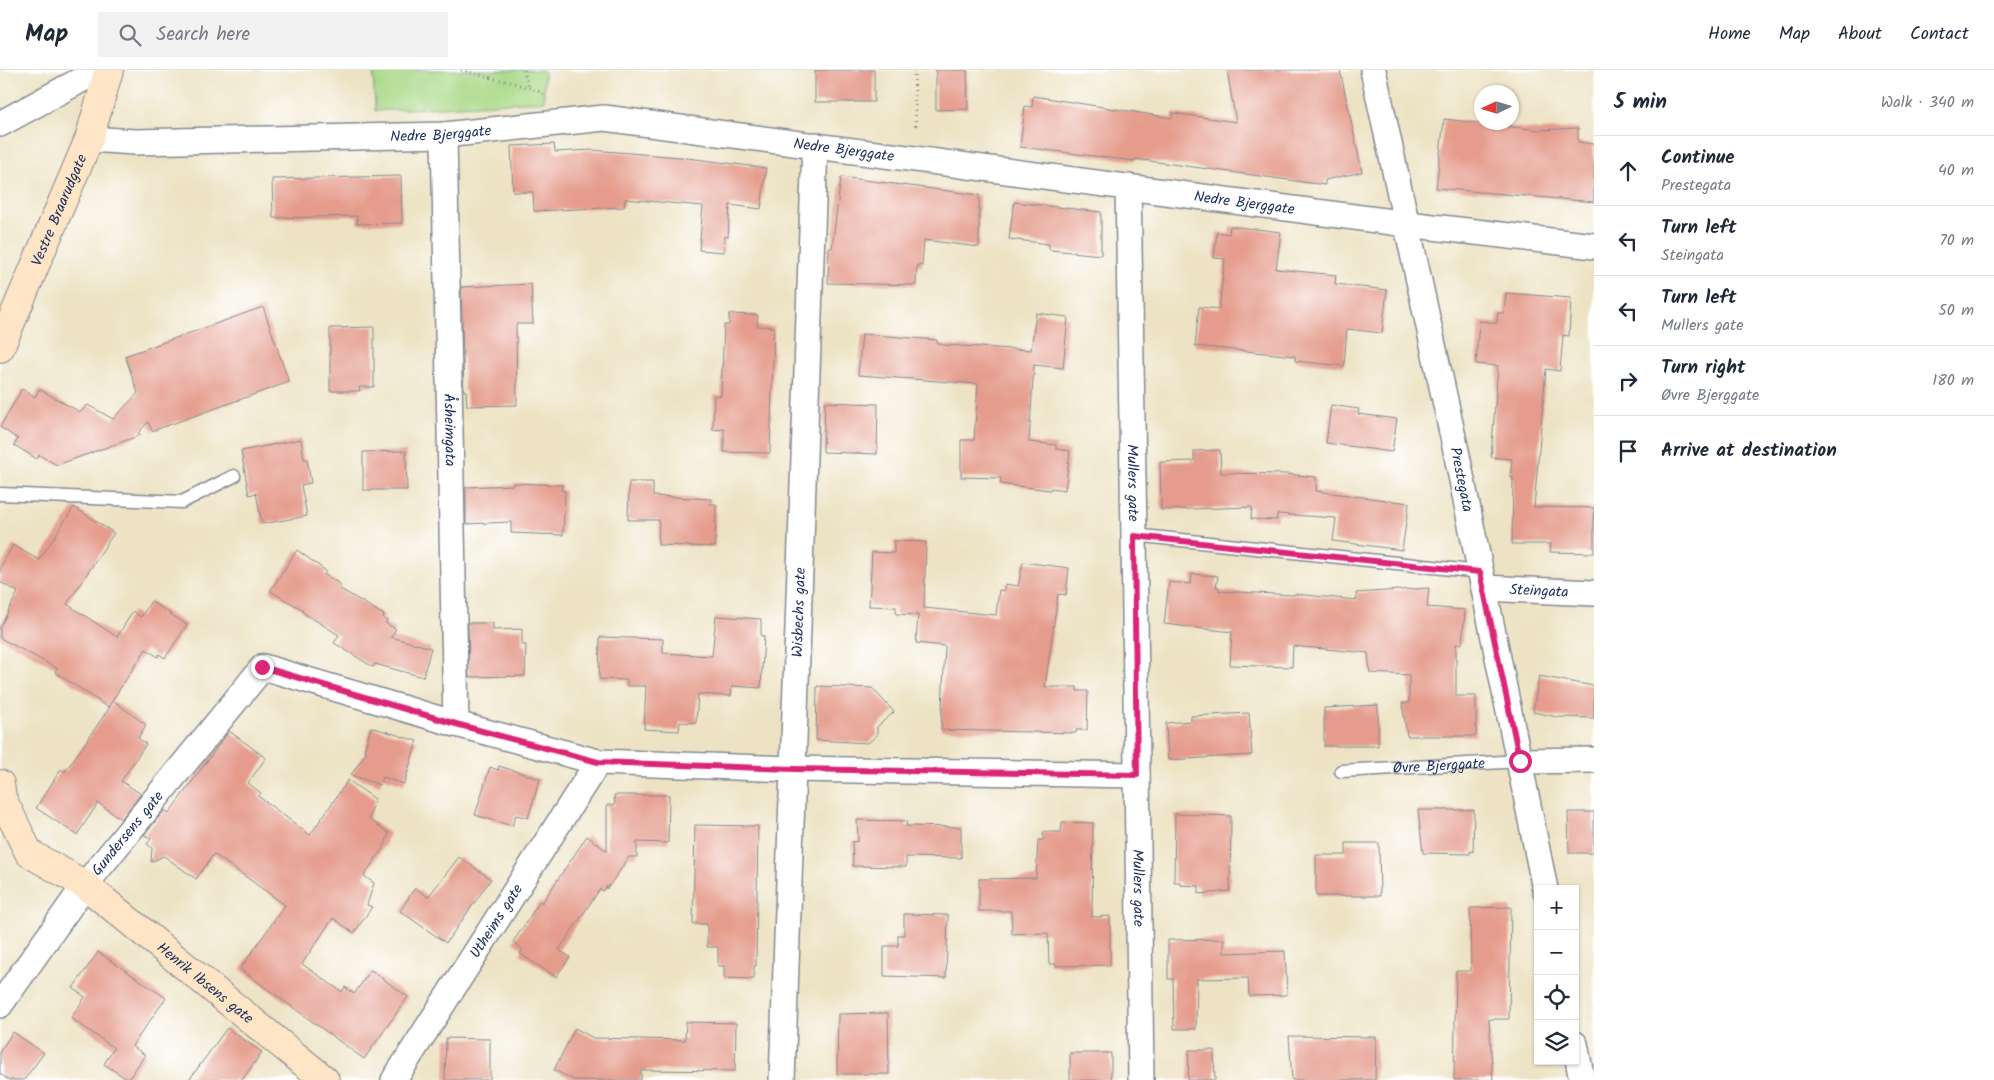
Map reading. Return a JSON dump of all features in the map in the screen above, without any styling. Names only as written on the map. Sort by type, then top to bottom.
[{"type":"street","points":[[0,124],[99,70]]},
{"type":"street","name":"Vestre Braarudgate","points":[[0,348],[89,139],[109,70]]},
{"type":"street","name":"Prestegata","points":[[1373,70],[1482,580],[1544,885]]},
{"type":"street","name":"Nedre Bjerggate","points":[[89,139],[135,142],[444,136],[604,118],[1407,224],[1594,246]]},
{"type":"street","name":"Åsheimgata","points":[[444,136],[456,724]]},
{"type":"street","name":"Wisbechs gate","points":[[782,1080],[815,145]]},
{"type":"street","name":"Mullers gate","points":[[1128,187],[1141,1080]]},
{"type":"street","name":"Steingata","points":[[1482,580],[1594,593]]},
{"type":"street","name":"Gundersens gate","points":[[0,1005],[85,885],[262,667],[456,724]]},
{"type":"street","points":[[456,724],[598,762],[794,769],[1137,775]]},
{"type":"street","name":"Øvre Bjerggate","points":[[1520,761],[1594,760]]},
{"type":"street","name":"Utheims gate","points":[[394,1080],[598,762]]},
{"type":"street","name":"Henrik Ibsens gate","points":[[0,784],[2,798],[29,853],[85,885],[325,1080]]},
{"type":"street","points":[[1579,1065],[1582,1080]]},
{"type":"lane","points":[[0,494],[182,502],[234,476]]},
{"type":"lane","name":"Steingata","points":[[1134,536],[1482,580]]},
{"type":"lane","name":"Øvre Bjerggate","points":[[1342,771],[1520,761]]},
{"type":"path","points":[[461,70],[528,87],[553,98]]},
{"type":"path","points":[[524,70],[528,87]]},
{"type":"path","points":[[914,70],[916,158]]},
{"type":"green space","points":[[373,70],[544,70],[544,101],[375,111]]},
{"type":"building","points":[[815,70],[874,70],[874,102],[815,102]]},
{"type":"building","points":[[936,70],[967,70],[968,109],[936,110]]},
{"type":"building","points":[[1227,70],[1340,70],[1362,172],[1325,180],[1325,185],[1135,159],[1135,161],[1020,147],[1025,106],[1032,107],[1033,96],[1172,118],[1173,113],[1236,122]]},
{"type":"building","points":[[1444,119],[1474,122],[1474,130],[1578,128],[1578,142],[1594,144],[1594,202],[1436,188]]},
{"type":"building","points":[[554,144],[555,152],[592,150],[680,157],[766,168],[761,209],[730,205],[728,237],[725,236],[724,252],[699,250],[703,206],[625,199],[624,207],[534,211],[533,192],[513,192],[511,146]]},
{"type":"building","points":[[401,176],[402,223],[357,224],[357,216],[273,218],[272,179]]},
{"type":"building","points":[[841,177],[979,195],[979,247],[924,240],[922,266],[917,265],[916,285],[828,283],[829,248],[832,248]]},
{"type":"building","points":[[1014,202],[1101,212],[1101,255],[1051,250],[1049,249],[1049,244],[1009,239]]},
{"type":"building","points":[[1230,226],[1281,232],[1276,269],[1336,275],[1335,284],[1387,290],[1382,333],[1347,329],[1344,366],[1295,361],[1295,356],[1195,346],[1199,307],[1219,309],[1225,259],[1214,258],[1217,232],[1229,234]]},
{"type":"building","points":[[531,284],[533,324],[516,324],[517,405],[467,406],[466,391],[464,391],[461,287]]},
{"type":"building","points":[[1506,293],[1571,298],[1569,336],[1563,335],[1560,371],[1546,369],[1534,507],[1594,508],[1594,553],[1550,552],[1551,544],[1512,544],[1513,477],[1510,477],[1512,459],[1491,457],[1498,366],[1476,364],[1479,321],[1497,323],[1498,313],[1504,313]]},
{"type":"building","points":[[263,307],[289,382],[152,431],[148,422],[138,433],[141,435],[57,465],[39,455],[37,459],[14,445],[18,439],[0,427],[22,389],[35,397],[39,389],[80,412],[88,405],[113,419],[138,393],[125,356]]},
{"type":"building","points":[[1036,313],[1068,317],[1063,368],[1034,365],[1029,442],[1056,445],[1056,449],[1070,451],[1065,490],[1000,484],[1001,478],[961,477],[961,440],[974,440],[978,384],[858,375],[862,334],[937,340],[937,343],[944,345],[1031,350]]},
{"type":"building","points":[[729,314],[758,315],[757,326],[774,327],[770,453],[724,452],[724,429],[713,430],[714,395],[721,396],[724,325],[729,325]]},
{"type":"building","points":[[374,327],[374,387],[359,387],[360,391],[330,391],[330,328]]},
{"type":"building","points":[[825,402],[878,404],[877,454],[823,452]]},
{"type":"building","points":[[1331,405],[1359,409],[1358,414],[1397,419],[1392,452],[1326,443]]},
{"type":"building","points":[[301,439],[304,459],[307,459],[311,483],[301,485],[307,516],[262,524],[256,493],[249,495],[241,451]]},
{"type":"building","points":[[1220,450],[1221,473],[1287,474],[1316,477],[1316,491],[1409,503],[1402,550],[1333,541],[1336,518],[1277,514],[1277,520],[1251,519],[1252,507],[1161,510],[1160,462],[1194,461],[1194,451]]},
{"type":"building","points":[[406,451],[407,490],[363,490],[363,452]]},
{"type":"building","points":[[629,482],[653,482],[653,496],[711,499],[710,504],[716,504],[715,547],[658,545],[659,520],[628,520]]},
{"type":"building","points":[[513,483],[562,485],[561,490],[565,491],[563,535],[511,533],[511,522],[466,524],[466,487],[513,485]]},
{"type":"building","points":[[74,507],[114,533],[67,604],[117,637],[133,611],[141,617],[151,601],[187,625],[165,658],[159,654],[158,657],[146,649],[108,707],[55,672],[57,668],[0,638],[0,627],[18,592],[0,582],[0,568],[13,545],[39,560]]},
{"type":"building","points":[[894,541],[926,542],[924,608],[996,615],[999,590],[1004,591],[1005,584],[1018,586],[1023,562],[1069,568],[1066,595],[1058,594],[1045,687],[1077,687],[1077,691],[1088,691],[1087,730],[1076,730],[1076,733],[941,730],[945,646],[916,643],[918,615],[896,614],[896,607],[869,606],[872,552],[894,553]]},
{"type":"building","points":[[297,550],[326,571],[324,574],[341,585],[339,588],[384,615],[383,618],[387,621],[385,623],[396,629],[391,637],[431,648],[423,677],[375,664],[373,667],[334,643],[339,635],[302,612],[303,610],[270,591]]},
{"type":"building","points":[[1192,574],[1218,576],[1216,587],[1219,587],[1219,591],[1294,594],[1357,600],[1356,593],[1429,588],[1427,607],[1465,610],[1462,644],[1456,644],[1456,696],[1476,696],[1476,736],[1407,736],[1402,703],[1409,703],[1409,675],[1370,673],[1368,653],[1293,646],[1292,667],[1230,665],[1232,632],[1164,624],[1169,582],[1191,584]]},
{"type":"building","points":[[716,616],[761,619],[761,636],[764,636],[761,688],[732,686],[731,696],[698,694],[696,723],[680,722],[679,731],[644,729],[646,686],[627,686],[627,680],[599,679],[600,637],[663,639],[663,653],[712,656]]},
{"type":"building","points":[[468,623],[493,623],[493,630],[522,629],[522,645],[526,645],[525,676],[469,677]]},
{"type":"building","points":[[1539,676],[1594,686],[1594,718],[1557,717],[1533,712]]},
{"type":"building","points":[[817,686],[872,688],[894,712],[877,727],[877,735],[868,743],[816,740]]},
{"type":"building","points":[[114,701],[146,725],[138,738],[146,744],[121,781],[141,794],[121,819],[98,803],[77,835],[36,808],[61,769],[65,772]]},
{"type":"building","points":[[1378,705],[1378,746],[1324,746],[1324,708]]},
{"type":"building","points":[[1249,713],[1252,755],[1168,760],[1166,723],[1191,721],[1191,716]]},
{"type":"building","points":[[371,727],[417,741],[404,784],[382,777],[380,785],[351,775],[367,751],[364,751]]},
{"type":"building","points":[[229,731],[266,758],[248,783],[261,793],[258,796],[310,835],[348,780],[375,799],[369,819],[389,833],[385,845],[364,876],[374,883],[367,905],[372,907],[354,933],[333,918],[302,964],[342,992],[345,987],[354,994],[371,970],[408,997],[364,1059],[240,969],[285,905],[214,854],[196,879],[164,856],[151,862],[152,848],[147,844],[151,839],[144,835],[165,810],[169,813]]},
{"type":"building","points":[[499,766],[540,779],[528,818],[516,815],[512,826],[475,815],[490,767],[498,770]]},
{"type":"building","points":[[614,795],[669,795],[668,843],[637,842],[637,857],[629,857],[607,889],[607,886],[603,891],[600,889],[559,950],[570,957],[556,977],[520,954],[523,949],[513,942],[587,836],[607,851],[607,805],[615,805]]},
{"type":"building","points":[[1418,810],[1474,810],[1473,852],[1470,851],[1470,854],[1423,853]]},
{"type":"building","points":[[1568,812],[1594,812],[1594,853],[1569,853]]},
{"type":"building","points":[[1175,814],[1231,816],[1230,891],[1199,894],[1199,886],[1180,885],[1180,882],[1174,882]]},
{"type":"building","points":[[857,820],[907,821],[906,826],[961,827],[961,858],[906,857],[906,867],[853,866],[852,842],[858,841]]},
{"type":"building","points":[[1062,822],[1093,823],[1092,917],[1110,916],[1110,965],[1056,966],[1056,964],[1049,964],[1048,933],[1012,934],[1011,911],[979,911],[979,879],[1036,878],[1038,840],[1043,840],[1043,832],[1061,832]]},
{"type":"building","points":[[695,825],[758,826],[756,966],[754,966],[754,979],[724,978],[724,966],[718,966],[718,947],[707,947],[707,924],[693,924]]},
{"type":"building","points":[[1346,843],[1379,843],[1380,896],[1316,896],[1316,855],[1346,855]]},
{"type":"building","points":[[459,857],[491,879],[446,943],[400,911],[415,888],[428,897]]},
{"type":"building","points":[[1511,907],[1509,1019],[1489,1019],[1493,1080],[1454,1080],[1456,971],[1471,971],[1470,908]]},
{"type":"building","points":[[904,914],[948,915],[946,978],[884,976],[884,946],[898,946],[898,935],[904,935]]},
{"type":"building","points":[[1224,939],[1224,953],[1285,951],[1287,995],[1249,996],[1248,978],[1197,979],[1196,1029],[1174,1029],[1173,979],[1168,979],[1168,940]]},
{"type":"building","points":[[98,952],[166,998],[132,1046],[145,1055],[128,1080],[104,1064],[114,1048],[71,1018],[85,997],[73,988]]},
{"type":"building","points":[[888,1013],[889,1074],[837,1074],[838,1014]]},
{"type":"building","points":[[686,1022],[736,1023],[735,1071],[641,1070],[641,1080],[574,1080],[554,1070],[575,1028],[593,1038],[685,1040]]},
{"type":"building","points":[[227,1028],[262,1052],[242,1080],[189,1080]]},
{"type":"building","points":[[13,1032],[44,1053],[24,1080],[9,1080],[0,1074],[0,1051]]},
{"type":"building","points":[[1289,1036],[1376,1037],[1375,1080],[1292,1080]]},
{"type":"building","points":[[446,1038],[490,1039],[490,1080],[445,1080]]},
{"type":"building","points":[[1189,1050],[1214,1050],[1215,1080],[1188,1080]]},
{"type":"building","points":[[1070,1053],[1111,1053],[1111,1080],[1070,1080]]},
{"type":"route","points":[[262,667],[456,724],[598,762],[794,769],[1137,775],[1134,536],[1480,572],[1520,761]]}]
